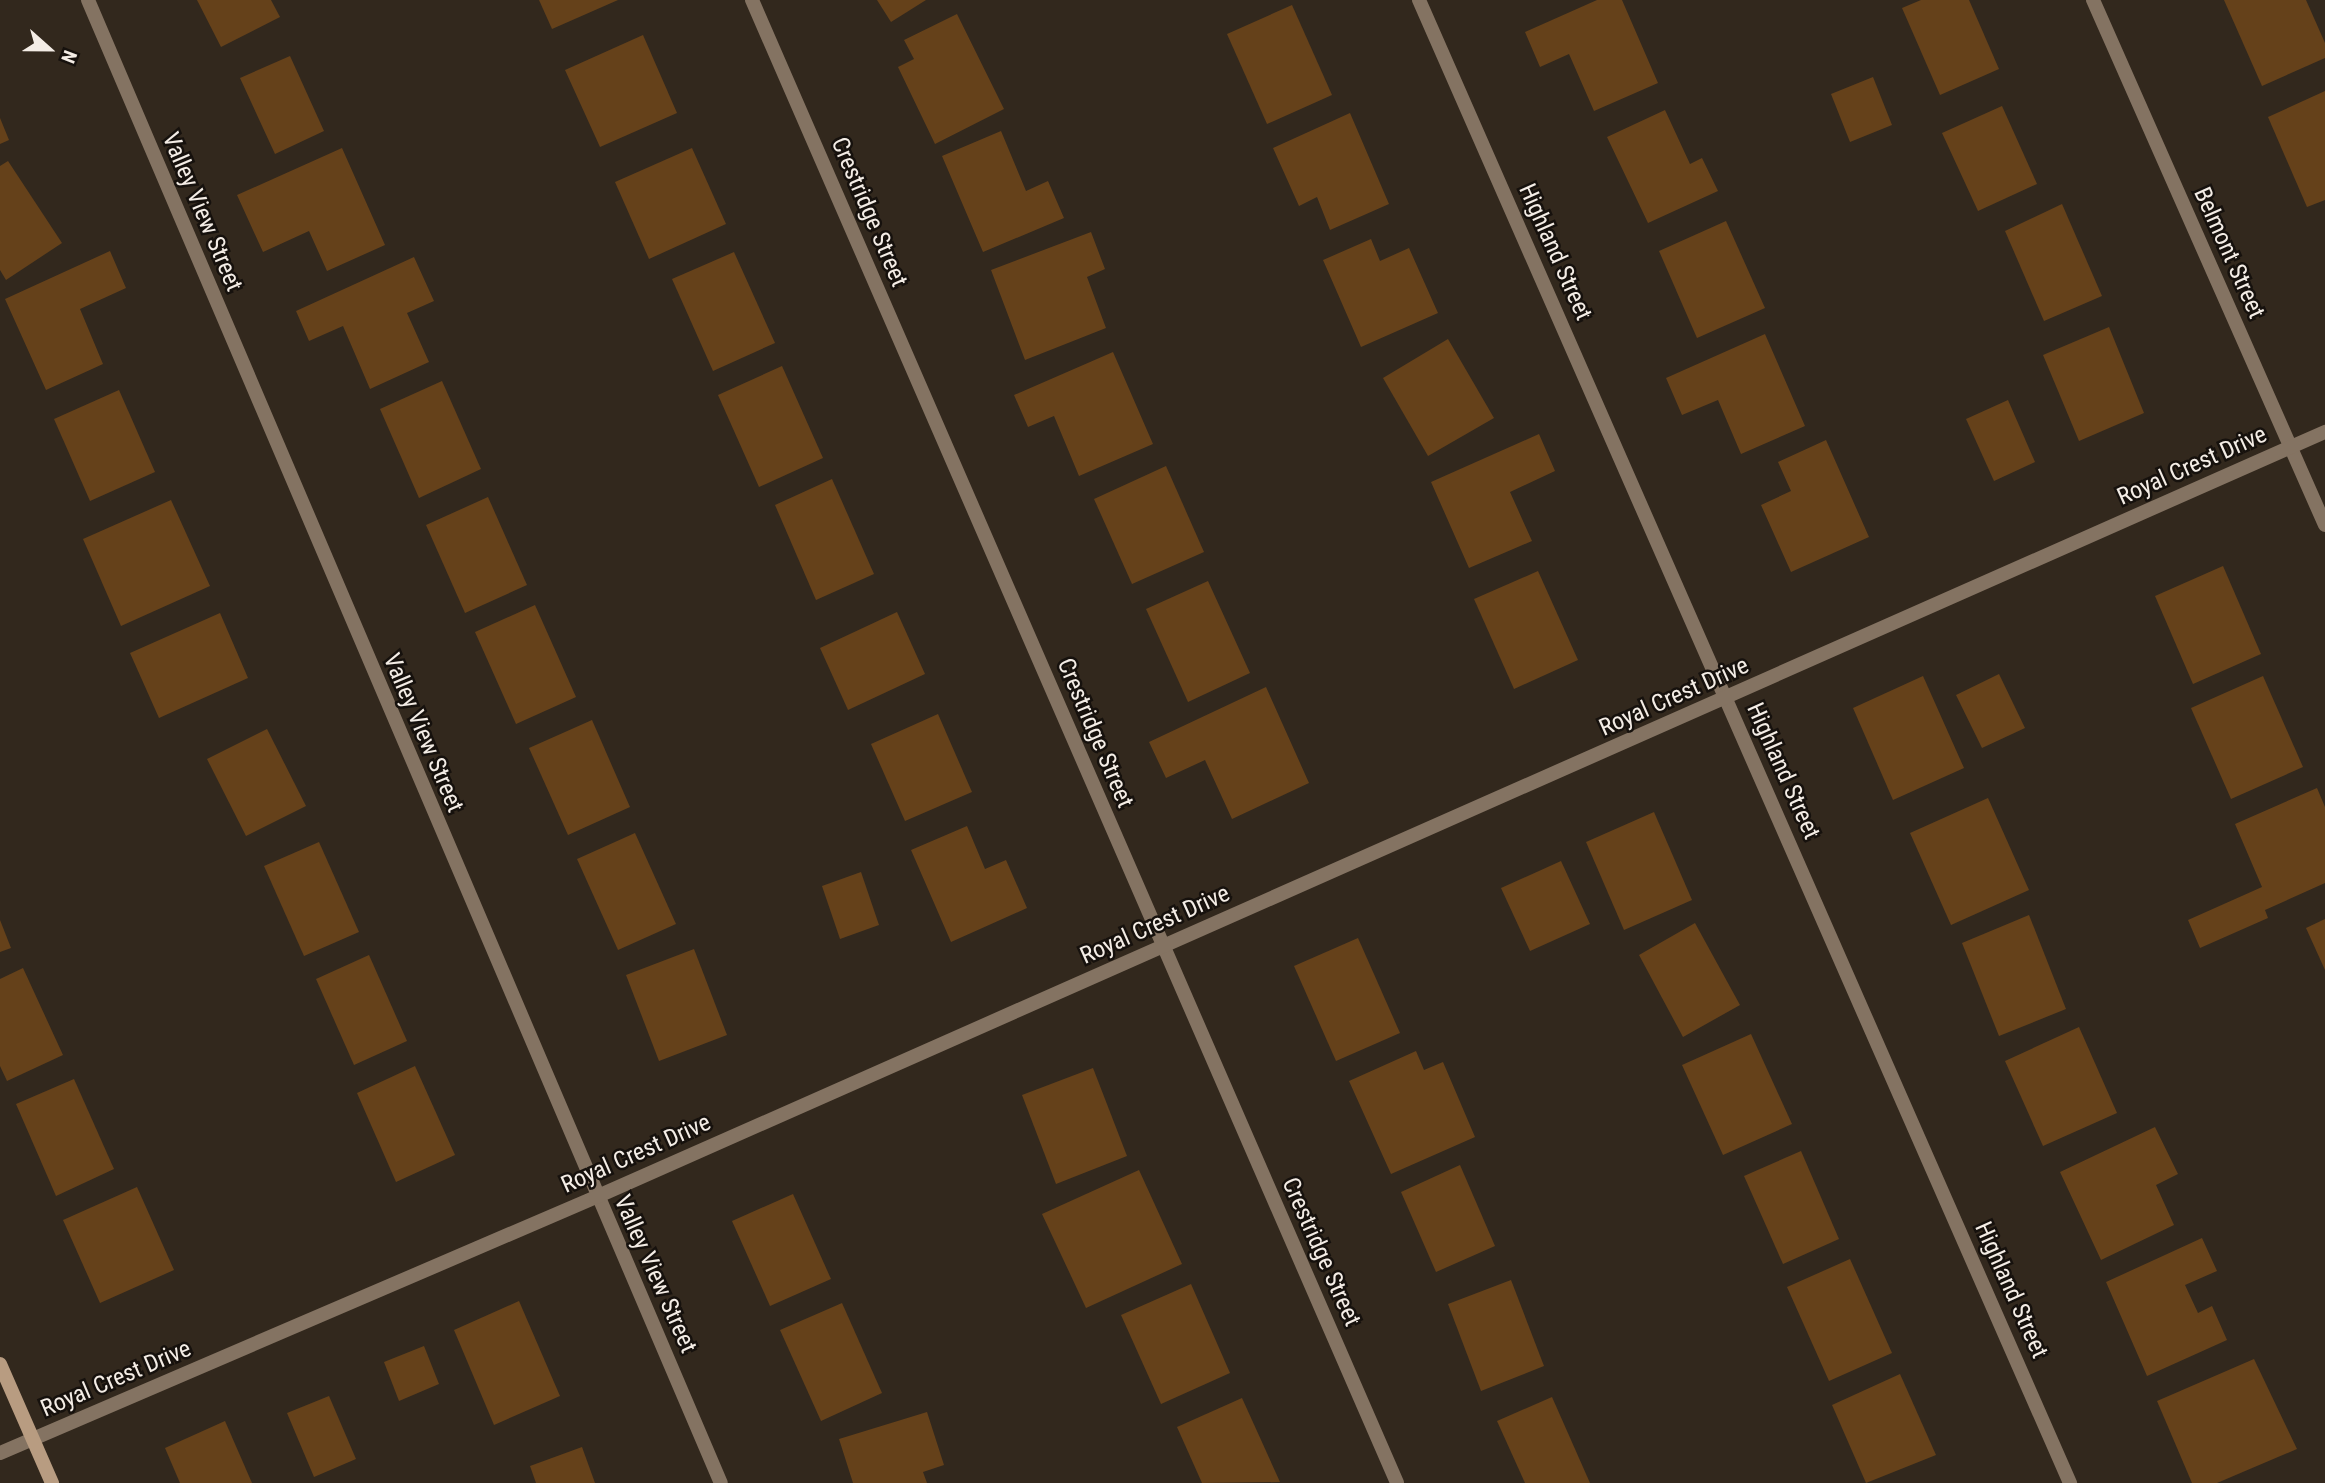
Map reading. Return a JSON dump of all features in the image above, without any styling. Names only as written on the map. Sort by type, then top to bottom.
[{"type":"street","name":"Valley View Street","points":[[88,0],[596,1196],[721,1483]]},
{"type":"street","name":"Crestridge Street","points":[[752,0],[1397,1483]]},
{"type":"street","name":"Highland Street","points":[[1419,0],[2070,1483]]},
{"type":"street","name":"Belmont Street","points":[[2093,0],[2325,525]]},
{"type":"street","name":"Royal Crest Drive","points":[[0,1453],[596,1196],[1727,699],[2325,432]]},
{"type":"street","points":[[0,1364],[52,1483]]},
{"type":"building","points":[[197,0],[271,0],[280,17],[221,47]]},
{"type":"building","points":[[539,0],[618,0],[552,29]]},
{"type":"building","points":[[877,0],[926,0],[891,22]]},
{"type":"building","points":[[1597,0],[1622,0],[1658,83],[1594,111],[1569,54],[1540,67],[1525,32]]},
{"type":"building","points":[[1921,0],[1969,0],[1999,69],[1940,95],[1902,8]]},
{"type":"building","points":[[2224,0],[2306,0],[2325,43],[2325,58],[2262,86]]},
{"type":"building","points":[[1292,5],[1332,95],[1267,124],[1227,34]]},
{"type":"building","points":[[957,14],[1004,109],[935,144],[898,67],[914,59],[904,40]]},
{"type":"building","points":[[643,35],[677,113],[600,147],[565,70]]},
{"type":"building","points":[[290,56],[324,131],[275,154],[240,78]]},
{"type":"building","points":[[1873,77],[1892,125],[1850,142],[1831,94]]},
{"type":"building","points":[[2325,91],[2325,200],[2307,207],[2268,117]]},
{"type":"building","points":[[2002,106],[2037,184],[1978,211],[1942,133]]},
{"type":"building","points":[[1665,110],[1690,164],[1702,158],[1718,191],[1648,223],[1607,137]]},
{"type":"building","points":[[1350,113],[1389,204],[1330,230],[1317,197],[1299,206],[1273,148]]},
{"type":"building","points":[[0,118],[9,140],[0,144]]},
{"type":"building","points":[[1001,131],[1026,191],[1048,181],[1064,218],[983,252],[942,156]]},
{"type":"building","points":[[342,148],[385,245],[327,271],[309,231],[263,252],[237,195]]},
{"type":"building","points":[[692,148],[726,224],[649,259],[615,182]]},
{"type":"building","points":[[8,161],[62,243],[6,280],[0,270],[0,166]]},
{"type":"building","points":[[2062,204],[2102,296],[2044,321],[2005,231]]},
{"type":"building","points":[[1726,221],[1765,308],[1697,338],[1659,251]]},
{"type":"building","points":[[1091,232],[1105,269],[1087,277],[1106,328],[1025,360],[991,270]]},
{"type":"building","points":[[1371,239],[1380,261],[1409,248],[1438,313],[1361,347],[1323,260]]},
{"type":"building","points":[[110,251],[126,288],[80,309],[103,364],[46,390],[5,299]]},
{"type":"building","points":[[734,252],[775,343],[713,371],[672,279]]},
{"type":"building","points":[[414,257],[434,301],[407,313],[429,362],[370,389],[343,326],[309,341],[296,311]]},
{"type":"building","points":[[2109,327],[2144,413],[2079,441],[2043,355]]},
{"type":"building","points":[[1765,334],[1805,426],[1741,454],[1718,400],[1682,415],[1666,378]]},
{"type":"building","points":[[1448,339],[1494,418],[1428,456],[1383,378]]},
{"type":"building","points":[[1113,352],[1153,444],[1079,476],[1054,416],[1028,427],[1014,395]]},
{"type":"building","points":[[782,366],[823,458],[759,487],[718,395]]},
{"type":"building","points":[[442,381],[481,469],[419,498],[380,409]]},
{"type":"building","points":[[119,390],[155,472],[90,501],[54,419]]},
{"type":"building","points":[[2008,400],[2035,462],[1994,481],[1966,419]]},
{"type":"building","points":[[1539,434],[1555,471],[1510,492],[1532,541],[1469,568],[1431,482]]},
{"type":"building","points":[[1826,440],[1869,537],[1791,572],[1761,505],[1791,491],[1778,462]]},
{"type":"building","points":[[1166,466],[1204,552],[1132,584],[1094,499]]},
{"type":"building","points":[[832,479],[874,574],[816,600],[775,505]]},
{"type":"building","points":[[488,497],[527,585],[465,613],[426,525]]},
{"type":"building","points":[[171,500],[210,586],[121,626],[83,539]]},
{"type":"building","points":[[2223,566],[2261,654],[2193,684],[2155,596]]},
{"type":"building","points":[[1538,571],[1578,660],[1514,689],[1474,599]]},
{"type":"building","points":[[1208,581],[1250,673],[1188,702],[1146,609]]},
{"type":"building","points":[[535,605],[576,697],[516,724],[475,632]]},
{"type":"building","points":[[897,612],[925,674],[848,710],[820,648]]},
{"type":"building","points":[[220,613],[248,678],[159,718],[130,653]]},
{"type":"building","points":[[1999,674],[2025,728],[1982,748],[1956,695]]},
{"type":"building","points":[[1923,676],[1964,768],[1893,800],[1853,708]]},
{"type":"building","points":[[2263,676],[2303,767],[2231,799],[2191,708]]},
{"type":"building","points":[[1266,687],[1309,783],[1232,819],[1205,760],[1166,778],[1149,742]]},
{"type":"building","points":[[938,714],[972,792],[905,821],[871,744]]},
{"type":"building","points":[[592,720],[630,807],[568,835],[529,748]]},
{"type":"building","points":[[267,729],[306,806],[246,836],[207,759]]},
{"type":"building","points":[[2317,788],[2325,807],[2325,883],[2265,910],[2268,918],[2200,948],[2188,920],[2262,887],[2235,824]]},
{"type":"building","points":[[1988,798],[2029,890],[1951,925],[1910,833]]},
{"type":"building","points":[[1654,812],[1692,900],[1624,930],[1586,842]]},
{"type":"building","points":[[967,826],[985,869],[1006,860],[1027,908],[951,942],[911,850]]},
{"type":"building","points":[[635,833],[676,924],[618,950],[577,859]]},
{"type":"building","points":[[319,842],[359,932],[304,956],[264,866]]},
{"type":"building","points":[[1561,861],[1590,924],[1530,951],[1501,888]]},
{"type":"building","points":[[861,872],[879,925],[840,939],[822,886]]},
{"type":"building","points":[[2029,915],[2066,1009],[1999,1036],[1962,943]]},
{"type":"building","points":[[2325,919],[2325,970],[2306,928]]},
{"type":"building","points":[[0,920],[11,948],[0,952]]},
{"type":"building","points":[[1695,923],[1740,1005],[1683,1037],[1639,955]]},
{"type":"building","points":[[1358,938],[1400,1033],[1336,1061],[1294,966]]},
{"type":"building","points":[[694,949],[727,1035],[659,1061],[626,975]]},
{"type":"building","points":[[369,955],[407,1041],[354,1065],[316,979]]},
{"type":"building","points":[[23,968],[63,1055],[7,1081],[0,1066],[0,979]]},
{"type":"building","points":[[2079,1027],[2117,1113],[2043,1146],[2005,1061]]},
{"type":"building","points":[[1751,1034],[1792,1124],[1723,1155],[1682,1065]]},
{"type":"building","points":[[1416,1051],[1424,1070],[1443,1062],[1475,1137],[1391,1174],[1349,1081]]},
{"type":"building","points":[[415,1066],[455,1155],[396,1182],[357,1093]]},
{"type":"building","points":[[1093,1068],[1127,1156],[1056,1184],[1022,1095]]},
{"type":"building","points":[[74,1079],[114,1169],[56,1196],[16,1104]]},
{"type":"building","points":[[2155,1127],[2178,1174],[2156,1185],[2174,1225],[2101,1260],[2060,1172]]},
{"type":"building","points":[[1801,1151],[1839,1239],[1783,1264],[1744,1176]]},
{"type":"building","points":[[1460,1165],[1495,1246],[1436,1272],[1401,1192]]},
{"type":"building","points":[[1139,1170],[1182,1264],[1086,1308],[1042,1214]]},
{"type":"building","points":[[137,1187],[174,1270],[100,1303],[63,1220]]},
{"type":"building","points":[[793,1194],[831,1279],[770,1306],[732,1221]]},
{"type":"building","points":[[2202,1238],[2217,1271],[2185,1285],[2198,1313],[2212,1306],[2227,1340],[2147,1376],[2106,1282]]},
{"type":"building","points":[[1850,1259],[1892,1353],[1829,1381],[1787,1287]]},
{"type":"building","points":[[1511,1280],[1544,1366],[1481,1391],[1448,1304]]},
{"type":"building","points":[[1191,1284],[1230,1373],[1161,1404],[1121,1315]]},
{"type":"building","points":[[519,1301],[560,1396],[494,1425],[454,1330]]},
{"type":"building","points":[[842,1303],[882,1393],[821,1421],[780,1330]]},
{"type":"building","points":[[424,1346],[439,1384],[399,1401],[384,1362]]},
{"type":"building","points":[[2254,1359],[2297,1449],[2217,1483],[2192,1483],[2157,1401]]},
{"type":"building","points":[[1900,1374],[1936,1455],[1866,1483],[1832,1405]]},
{"type":"building","points":[[329,1396],[356,1459],[314,1477],[287,1413]]},
{"type":"building","points":[[1552,1397],[1590,1483],[1525,1483],[1497,1421]]},
{"type":"building","points":[[1242,1398],[1280,1482],[1202,1483],[1177,1427]]},
{"type":"building","points":[[927,1412],[944,1465],[923,1472],[927,1483],[853,1483],[839,1439]]},
{"type":"building","points":[[225,1421],[252,1483],[180,1483],[165,1448]]},
{"type":"building","points":[[582,1447],[595,1483],[536,1483],[530,1466]]}]
